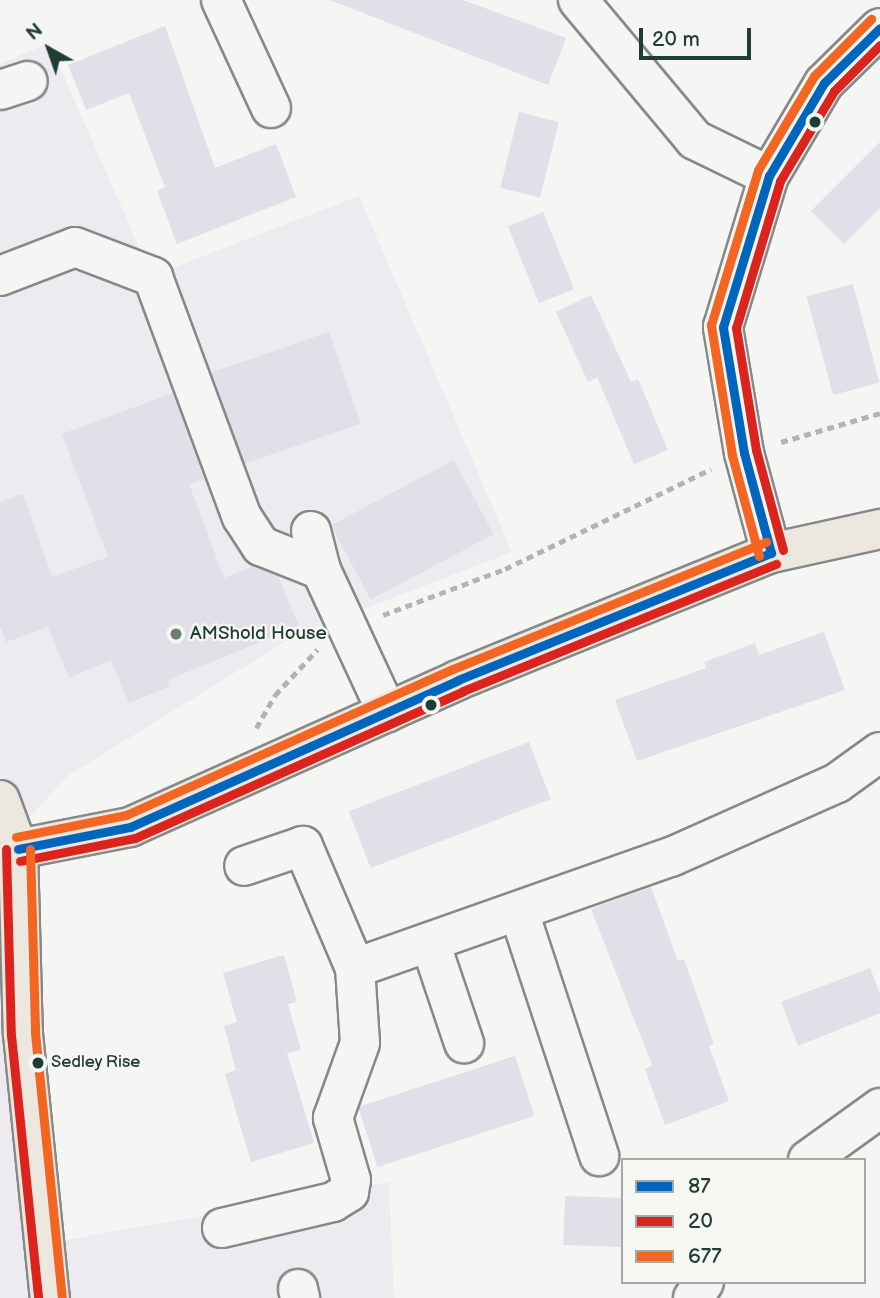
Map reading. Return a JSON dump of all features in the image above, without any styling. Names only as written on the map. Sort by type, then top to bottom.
[{"type":"main road","points":[[18,849],[130,827],[387,712],[771,553],[880,529]]},
{"type":"main road","points":[[0,800],[18,849],[11,1036],[50,1298]]},
{"type":"street","points":[[221,0],[271,108]]},
{"type":"street","points":[[578,0],[695,140],[769,176]]},
{"type":"street","points":[[771,553],[744,453],[723,327],[769,176],[824,83],[880,28]]},
{"type":"street","points":[[0,275],[75,247],[153,277],[242,517],[261,545],[321,570]]},
{"type":"street","points":[[311,531],[321,570],[387,712]]},
{"type":"street","points":[[355,968],[684,852],[837,783],[880,752]]},
{"type":"street","points":[[222,1228],[333,1202],[349,1192],[351,1171],[333,1118],[360,1043],[355,968],[303,846],[244,866]]},
{"type":"street","points":[[519,912],[599,1156]]},
{"type":"street","points":[[430,942],[464,1043]]},
{"type":"street","points":[[811,1158],[880,1108]]},
{"type":"path","points":[[223,786],[275,695],[308,656],[348,628],[505,569],[744,453],[880,413]]},
{"type":"shaded area","points":[[49,43],[152,276],[359,196],[512,552],[294,636],[69,775],[0,848],[0,64]]},
{"type":"shaded area","points":[[0,982],[27,1247],[389,1182],[394,1298],[0,1298]]},
{"type":"building","points":[[330,0],[463,0],[566,38],[548,85]]},
{"type":"building","points":[[165,26],[215,168],[276,144],[296,197],[177,244],[157,191],[165,187],[129,93],[86,110],[68,65]]},
{"type":"building","points":[[519,112],[559,122],[540,198],[500,188]]},
{"type":"building","points":[[880,142],[880,208],[844,244],[811,211]]},
{"type":"building","points":[[543,212],[574,289],[539,303],[508,226]]},
{"type":"building","points":[[853,284],[879,383],[833,395],[807,296]]},
{"type":"building","points":[[591,295],[631,382],[638,379],[668,450],[634,464],[597,377],[588,382],[556,312]]},
{"type":"building","points":[[329,332],[361,424],[243,464],[212,372]]},
{"type":"building","points":[[173,393],[204,479],[189,484],[224,578],[253,566],[278,576],[299,626],[168,680],[170,686],[129,703],[111,660],[69,678],[48,627],[6,642],[0,626],[0,502],[23,494],[52,577],[108,557],[62,434]]},
{"type":"building","points":[[454,460],[493,534],[371,599],[331,525]]},
{"type":"building","points":[[824,632],[845,690],[637,761],[615,700],[706,668],[704,662],[755,643],[759,655]]},
{"type":"building","points":[[529,742],[551,799],[371,868],[349,811]]},
{"type":"building","points":[[651,887],[678,961],[684,959],[714,1044],[709,1046],[729,1101],[665,1125],[645,1069],[652,1065],[591,909]]},
{"type":"building","points":[[284,955],[297,1002],[288,1004],[301,1050],[287,1053],[314,1143],[251,1162],[225,1074],[236,1070],[224,1026],[237,1022],[223,973]]},
{"type":"building","points":[[870,968],[880,993],[880,1013],[798,1046],[781,1002]]},
{"type":"building","points":[[515,1056],[534,1116],[378,1167],[358,1107]]},
{"type":"building","points":[[565,1196],[621,1198],[621,1247],[563,1245]]},
{"type":"transit line","name":"677","points":[[759,556],[732,455],[711,325],[758,170],[814,76],[871,19]]},
{"type":"transit line","name":"87","points":[[771,553],[744,453],[723,327],[769,176],[824,83],[880,28]]},
{"type":"transit line","name":"20","points":[[783,550],[756,450],[736,328],[780,181],[834,91],[880,45]]},
{"type":"transit line","name":"677","points":[[16,837],[126,815],[453,669],[766,542]]},
{"type":"transit line","name":"87","points":[[18,849],[130,827],[458,680],[771,553]]},
{"type":"transit line","name":"20","points":[[20,861],[135,838],[463,691],[776,564]]},
{"type":"transit line","name":"20","points":[[6,849],[11,1035],[38,1298]]},
{"type":"transit line","name":"677","points":[[30,849],[35,1033],[62,1297]]},
{"type":"place","name":"AMShold House","points":[[176,634]]},
{"type":"place","name":"Sedley Rise","points":[[38,1063]]}]
